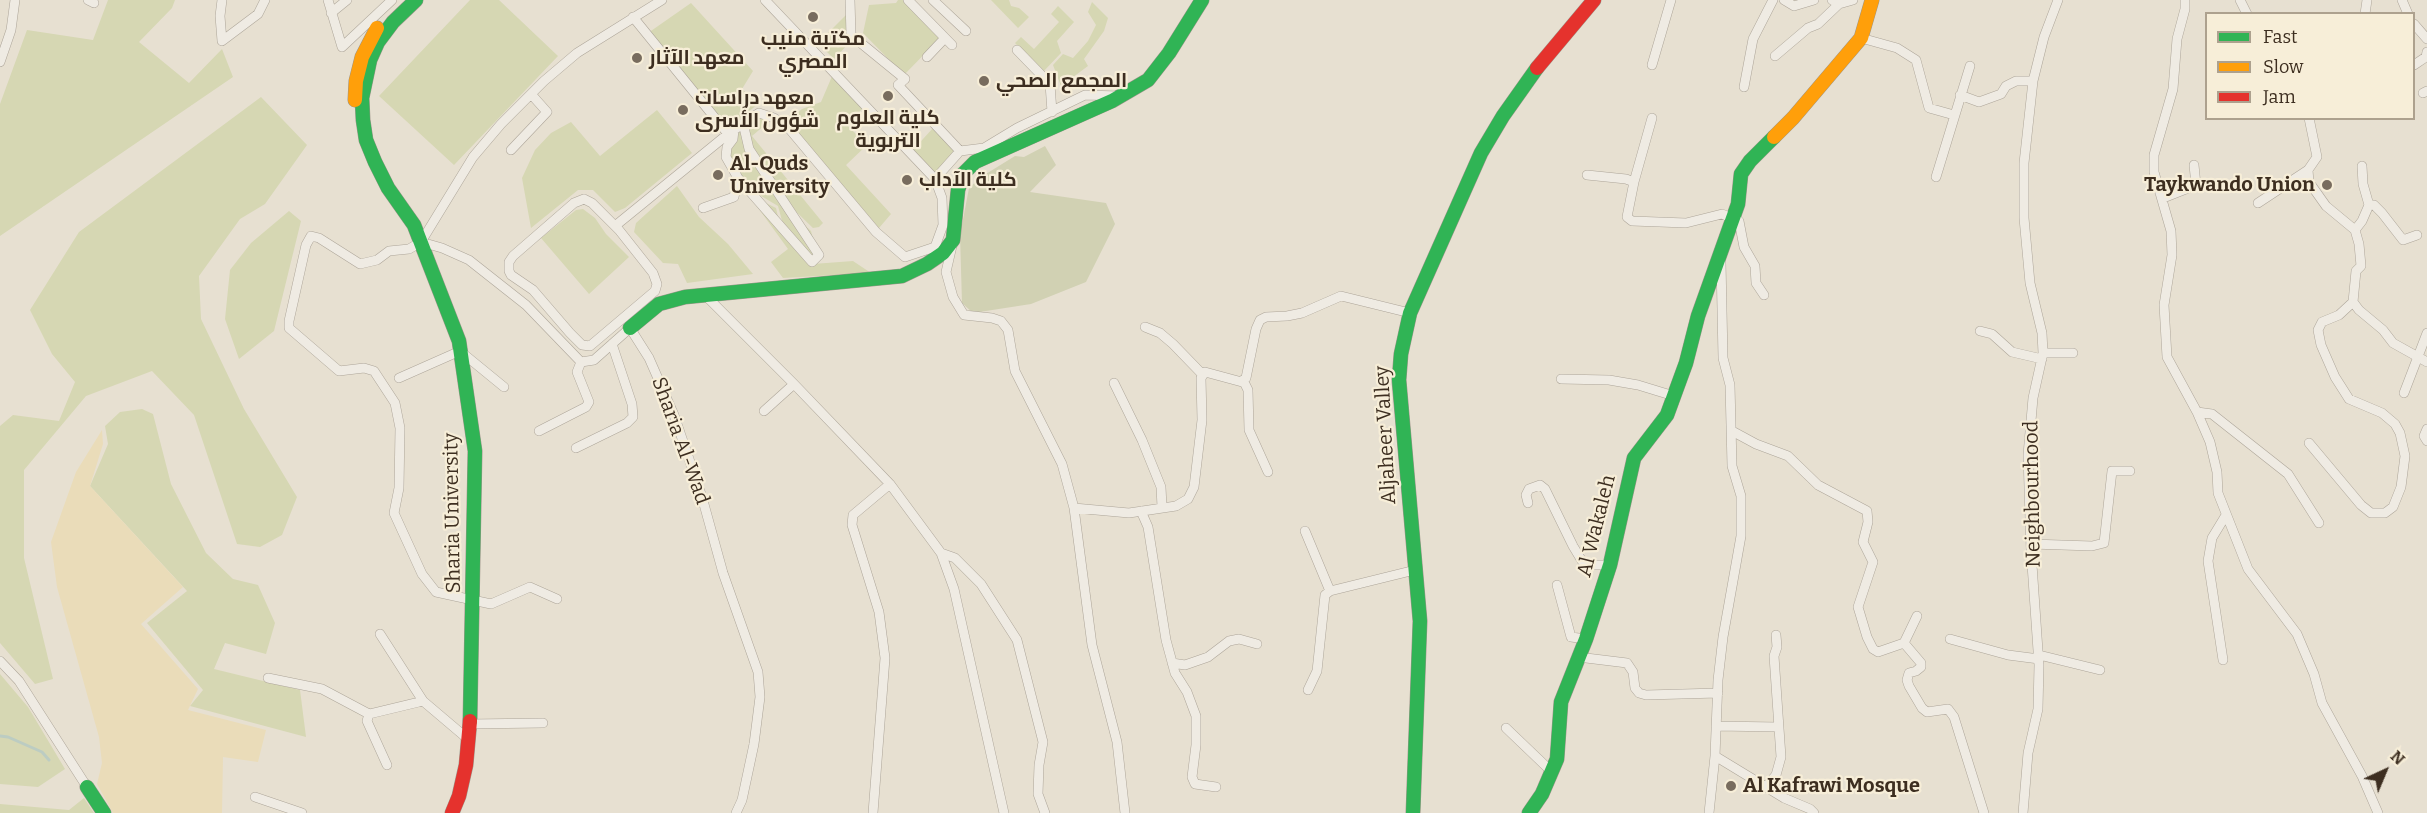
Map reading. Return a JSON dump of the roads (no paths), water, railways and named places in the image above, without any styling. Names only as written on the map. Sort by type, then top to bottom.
[{"type":"street","points":[[0,62],[11,30],[15,0]]},
{"type":"street","points":[[222,0],[220,16],[222,40],[258,14],[265,0]]},
{"type":"street","points":[[328,0],[342,47],[392,0]]},
{"type":"street","points":[[331,13],[347,0]]},
{"type":"street","points":[[404,0],[375,30],[366,45],[356,81],[355,112],[359,140],[372,174],[382,192],[421,242],[469,260],[526,305],[581,362]]},
{"type":"street","points":[[416,0],[393,22],[378,42],[370,60],[362,98],[366,140],[375,162],[388,188],[414,225],[421,242]]},
{"type":"street","points":[[557,599],[531,587],[491,604],[436,592],[423,574],[394,513],[399,488],[400,428],[395,403],[374,371],[364,368],[339,371],[289,328],[289,321],[306,245],[311,237],[319,238],[360,264],[377,260],[389,251],[409,249],[421,242],[473,157],[531,94],[576,53],[662,0]]},
{"type":"street","points":[[615,226],[742,123],[759,113],[774,118],[786,126],[876,232],[905,257],[934,247],[943,225],[942,198],[935,178],[765,0]]},
{"type":"street","points":[[850,0],[850,35],[905,79],[898,85],[960,152]]},
{"type":"street","points":[[908,0],[949,41],[927,57]]},
{"type":"street","points":[[933,0],[966,31]]},
{"type":"street","points":[[1125,813],[1117,742],[1092,645],[1074,508],[1062,464],[1016,371],[1008,330],[1001,321],[964,315],[952,297],[946,272],[953,240],[958,190],[963,174],[975,162],[1121,96],[1148,80],[1202,0]]},
{"type":"street","name":"Aljaheer Valley","points":[[1413,813],[1420,621],[1399,380],[1401,354],[1410,313],[1481,153],[1503,116],[1536,70],[1594,0]]},
{"type":"street","points":[[1652,65],[1671,0]]},
{"type":"street","points":[[1744,87],[1753,39],[1773,0]]},
{"type":"street","points":[[1784,0],[1794,6],[1814,0]]},
{"type":"street","points":[[1775,56],[1808,28],[1818,24],[1835,2],[1852,0]]},
{"type":"street","points":[[1872,0],[1861,38],[1896,48],[1916,60],[1929,108],[1954,115]]},
{"type":"street","name":"Neighbourhood","points":[[2024,813],[2028,753],[2038,708],[2039,657],[2031,544],[2028,455],[2033,398],[2042,356],[2042,333],[2031,283],[2024,218],[2024,163],[2033,81],[2044,37],[2058,0]]},
{"type":"street","points":[[2185,0],[2186,9],[2177,39],[2173,88],[2154,155],[2154,172],[2171,231],[2172,255],[2164,305],[2166,357],[2197,412],[2210,442],[2217,472],[2218,492],[2248,569],[2297,634],[2314,674],[2322,703],[2362,776],[2378,813]]},
{"type":"street","points":[[633,17],[731,132],[733,139],[727,147],[726,157],[738,178],[812,262],[819,255],[749,149],[742,123]]},
{"type":"street","name":"Al Wakaleh","points":[[1532,812],[1553,773],[1557,759],[1561,702],[1586,639],[1610,565],[1634,458],[1667,415],[1686,363],[1698,316],[1738,204],[1741,174],[1750,161],[1793,118],[1861,38]]},
{"type":"street","points":[[1017,50],[1050,84],[1052,112]]},
{"type":"street","points":[[1936,177],[1970,66]]},
{"type":"street","points":[[1960,95],[1979,102],[2001,94],[2006,86],[2016,81],[2033,81]]},
{"type":"street","points":[[511,150],[547,112],[531,94]]},
{"type":"street","points":[[935,178],[960,152],[984,148],[1017,128],[1085,95],[1121,96]]},
{"type":"street","points":[[1652,118],[1634,182],[1628,217],[1632,221],[1686,223],[1722,214],[1739,221],[1744,247],[1755,266],[1756,283],[1764,295]]},
{"type":"street","points":[[2258,203],[2308,170],[2317,157],[2308,120]]},
{"type":"street","points":[[2163,198],[2196,185],[2194,165]]},
{"type":"street","points":[[2355,230],[2362,221],[2368,205],[2362,166]]},
{"type":"street","points":[[2308,170],[2309,182],[2326,206],[2355,230],[2361,266],[2356,271],[2353,302],[2358,310],[2383,330],[2393,343],[2423,360]]},
{"type":"street","points":[[1587,175],[1634,182]]},
{"type":"street","points":[[703,208],[734,197],[738,178]]},
{"type":"street","points":[[584,199],[592,203],[615,226],[653,273],[657,284],[655,291],[596,342],[590,346],[582,345],[533,290],[511,275],[509,262],[578,200],[584,199]]},
{"type":"street","points":[[2368,205],[2374,205],[2403,240],[2418,235]]},
{"type":"street","points":[[581,362],[594,360],[659,304],[686,297],[706,297],[902,276],[943,253],[953,240]]},
{"type":"street","name":"Sharia University","points":[[421,242],[459,341],[475,451],[474,601],[469,740],[462,786],[452,813]]},
{"type":"street","points":[[1709,813],[1723,637],[1741,536],[1741,496],[1732,466],[1730,385],[1723,358],[1720,254]]},
{"type":"street","points":[[1243,380],[1246,378],[1256,329],[1260,320],[1266,317],[1302,313],[1341,296],[1410,313]]},
{"type":"street","points":[[706,297],[890,484],[941,553],[954,589],[1004,813]]},
{"type":"street","points":[[2309,443],[2361,505],[2371,513],[2385,513],[2393,507],[2401,487],[2405,456],[2400,433],[2395,424],[2382,413],[2349,399],[2335,377],[2321,345],[2318,330],[2322,322],[2339,315],[2353,302]]},
{"type":"street","points":[[1145,327],[1160,333],[1203,375]]},
{"type":"street","name":"Sharia Al-Wad","points":[[630,328],[649,358],[674,415],[702,497],[723,573],[758,672],[760,697],[754,744],[742,800],[736,813]]},
{"type":"street","points":[[1980,331],[1992,334],[2012,352],[2042,356],[2073,353]]},
{"type":"street","points":[[2404,393],[2423,360],[2427,333]]},
{"type":"street","points":[[576,448],[627,423],[633,417],[632,404],[612,345]]},
{"type":"street","points":[[399,378],[460,351],[504,387]]},
{"type":"street","points":[[539,431],[586,407],[589,402],[577,372],[581,362]]},
{"type":"street","points":[[1074,508],[1129,513],[1176,506],[1188,499],[1194,487],[1202,420],[1201,378],[1205,372],[1243,380]]},
{"type":"street","points":[[1561,378],[1609,380],[1674,396]]},
{"type":"street","points":[[1243,380],[1248,390],[1249,430],[1268,472]]},
{"type":"street","points":[[1114,383],[1142,440],[1161,487],[1162,507]]},
{"type":"street","points":[[764,411],[794,384]]},
{"type":"street","points":[[2197,412],[2212,414],[2288,474],[2319,523]]},
{"type":"street","points":[[2427,429],[2424,436],[2427,441]]},
{"type":"street","points":[[1732,430],[1756,444],[1788,456],[1818,485],[1867,511],[1868,522],[1863,542],[1874,562],[1858,607],[1873,649],[1878,652],[1884,651],[1904,643]]},
{"type":"street","points":[[2031,544],[2092,546],[2104,543],[2112,471],[2130,471]]},
{"type":"street","points":[[873,813],[885,658],[879,612],[852,525],[853,516],[890,484]]},
{"type":"street","points":[[1528,503],[1526,495],[1529,489],[1540,485],[1545,489],[1582,561],[1593,565],[1610,565]]},
{"type":"street","points":[[1141,511],[1148,527],[1166,640],[1172,663],[1196,716],[1197,745],[1192,777],[1195,784],[1216,787]]},
{"type":"street","points":[[2223,660],[2208,561],[2212,538],[2226,515]]},
{"type":"street","points":[[1305,531],[1330,591]]},
{"type":"street","points":[[941,553],[955,558],[981,584],[1017,640],[1043,742],[1038,794],[1045,813]]},
{"type":"street","points":[[1308,690],[1317,671],[1325,595],[1330,591],[1415,570]]},
{"type":"street","points":[[1557,585],[1571,637],[1586,639]]},
{"type":"street","points":[[1904,643],[1917,616]]},
{"type":"street","points":[[380,634],[423,701],[469,740]]},
{"type":"street","points":[[1766,787],[1776,775],[1781,757],[1774,656],[1777,647],[1776,635]]},
{"type":"street","points":[[1172,663],[1185,665],[1208,657],[1229,641],[1239,639],[1257,644]]},
{"type":"street","points":[[1950,639],[2008,655],[2039,657],[2100,670]]},
{"type":"street","points":[[1904,643],[1921,663],[1921,667],[1916,671],[1908,673],[1909,686],[1922,708],[1928,712],[1948,709],[1954,717],[1984,813]]},
{"type":"street","points":[[1578,657],[1627,663],[1634,672],[1635,688],[1639,693],[1646,695],[1718,693]]},
{"type":"street","points":[[0,661],[19,681],[104,813]]},
{"type":"street","points":[[268,678],[322,689],[369,714],[423,701]]},
{"type":"street","points":[[369,714],[368,721],[387,765]]},
{"type":"street","points":[[470,724],[543,723]]},
{"type":"street","points":[[1716,726],[1778,727]]},
{"type":"street","points":[[1506,728],[1553,773]]},
{"type":"street","points":[[1715,756],[1814,813]]},
{"type":"street","points":[[255,797],[302,813]]},
{"type":"waterway","points":[[0,736],[8,737],[42,752],[49,760]]},
{"type":"place","name":"مكتبة منيب المصري","points":[[813,17]]},
{"type":"place","name":"معهد الآثار","points":[[637,58]]},
{"type":"place","name":"المجمع الصحي","points":[[984,81]]},
{"type":"place","name":"كلية العلوم التربوية","points":[[888,96]]},
{"type":"place","name":"معهد دراسات شؤون الأسرى","points":[[683,110]]},
{"type":"place","name":"Al-Quds University","points":[[718,175]]},
{"type":"place","name":"كلية الآداب","points":[[907,180]]},
{"type":"place","name":"Taykwando Union","points":[[2327,185]]},
{"type":"place","name":"Al Kafrawi Mosque","points":[[1731,786]]}]
